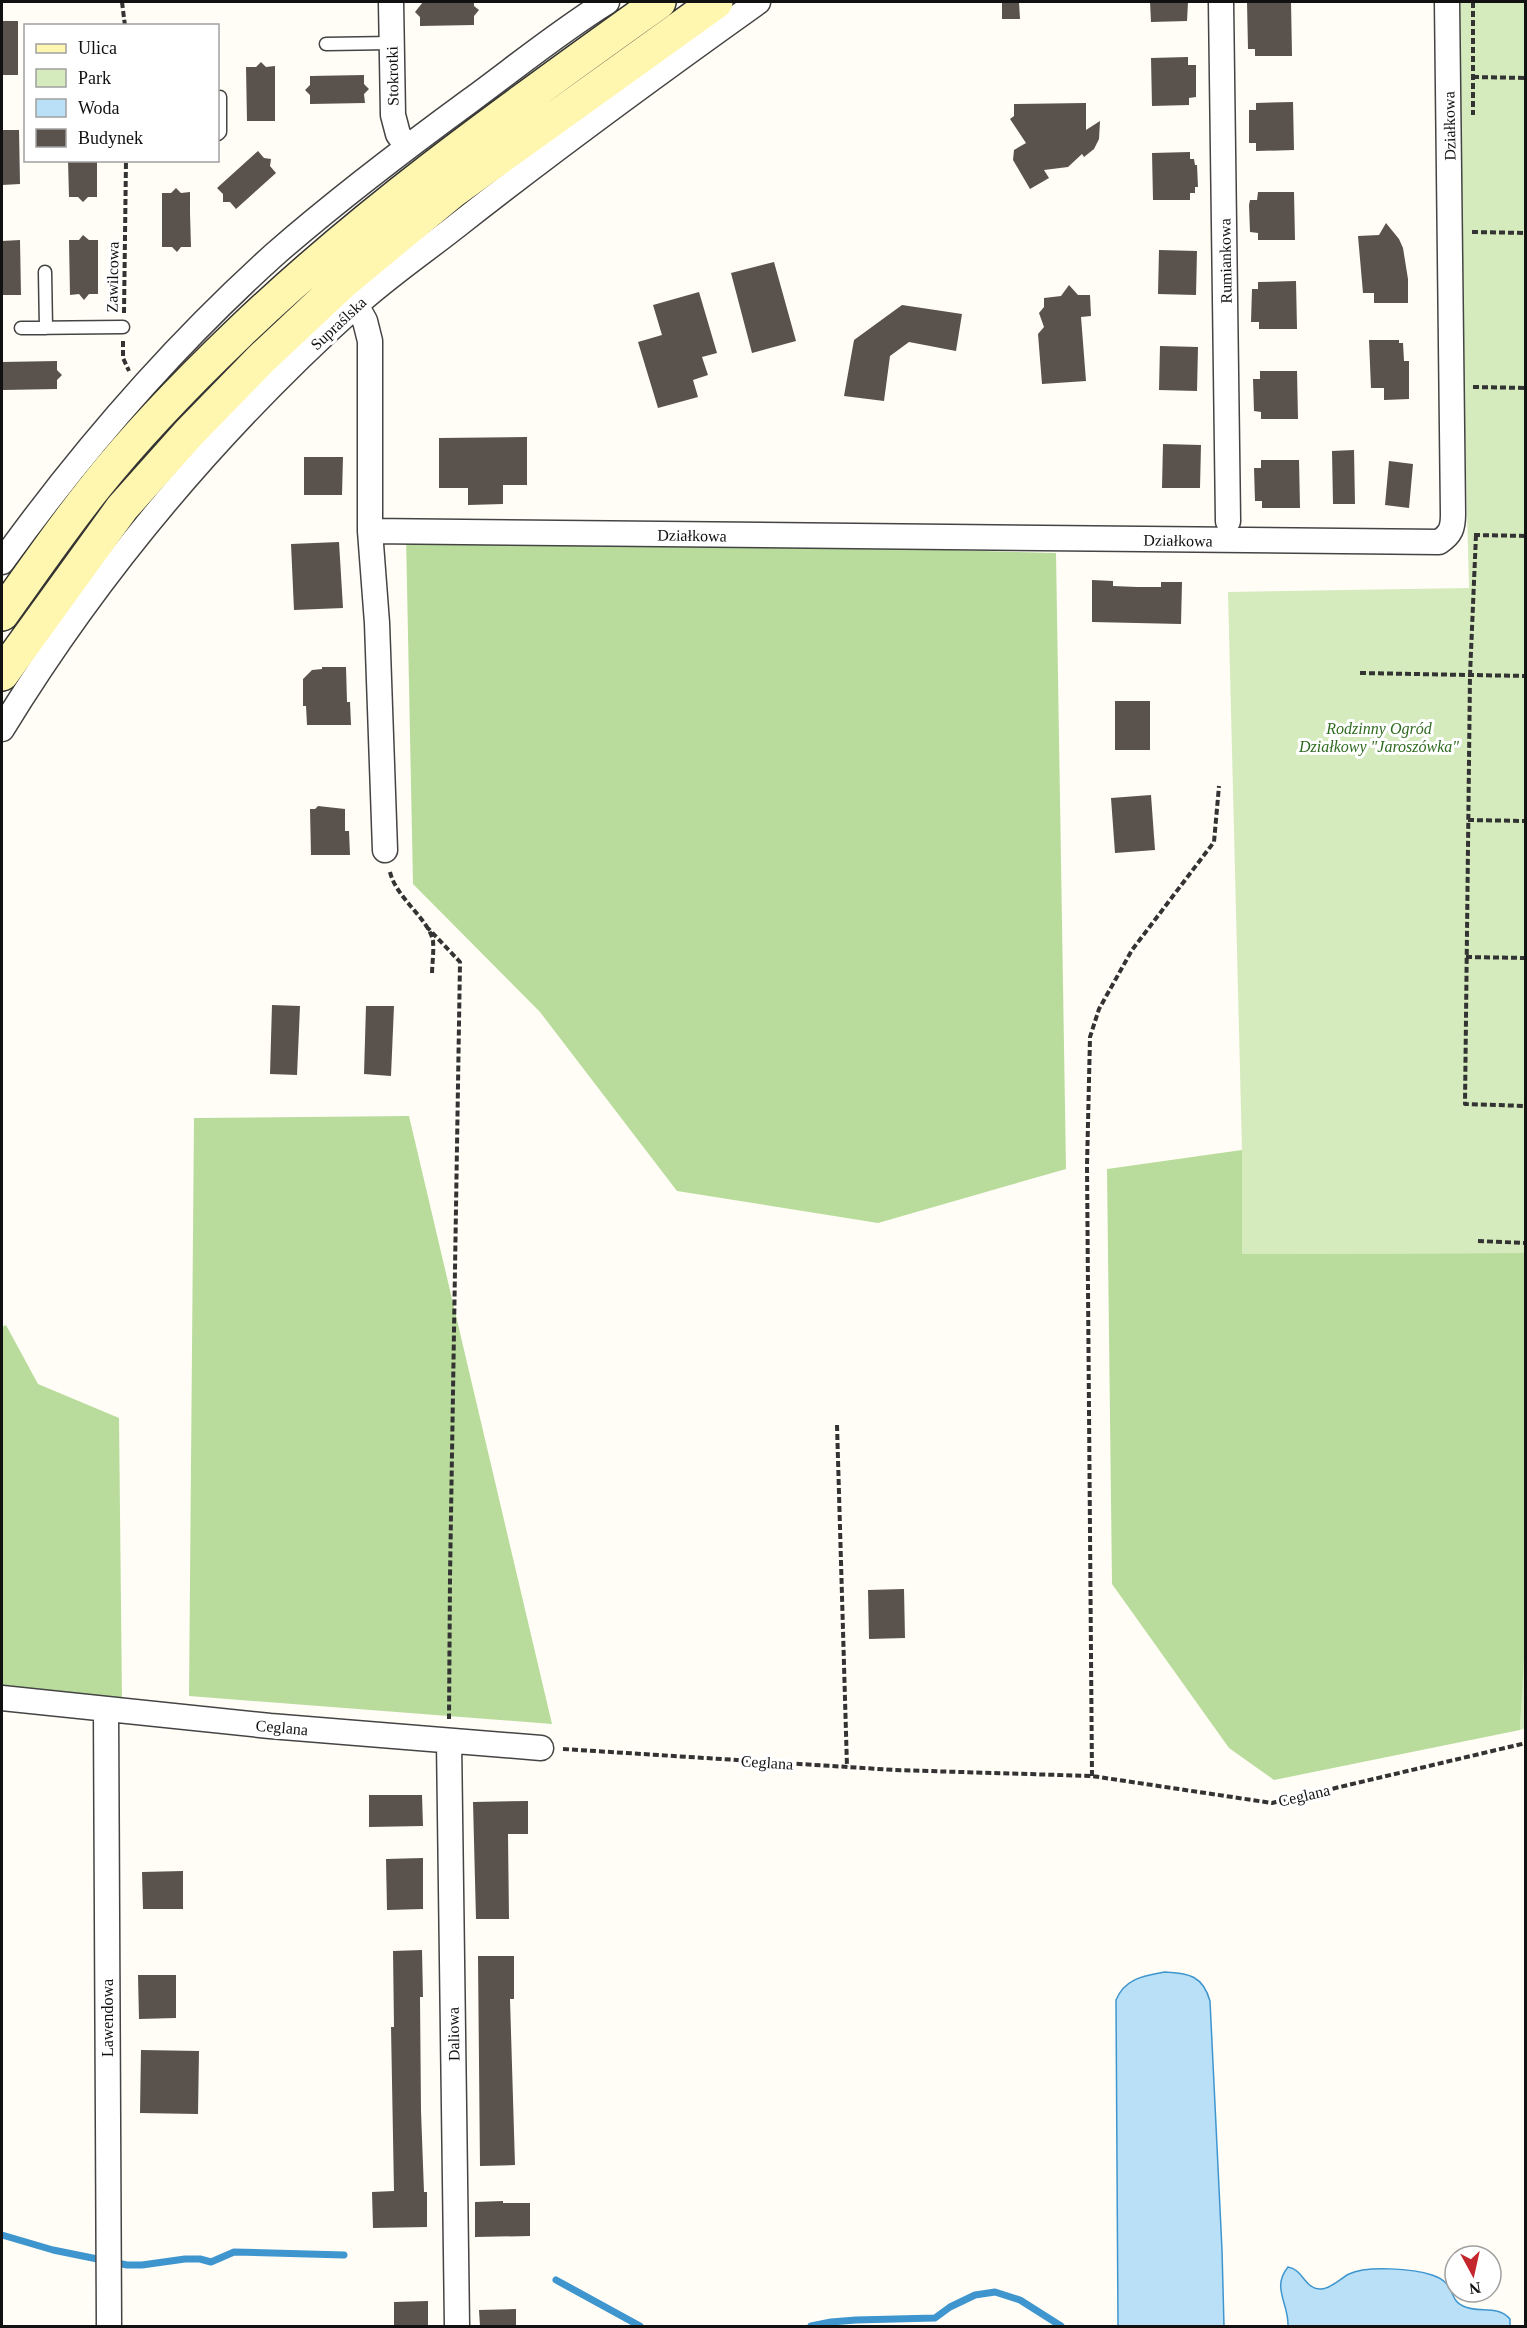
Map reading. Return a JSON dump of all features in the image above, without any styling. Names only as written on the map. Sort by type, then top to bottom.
[{"type":"main road","points":[[2,614],[97,485],[163,411],[238,334],[323,256],[432,167],[659,2]]},
{"type":"main road","points":[[2,674],[122,508],[189,433],[261,358],[343,282],[453,191],[716,2]]},
{"type":"street","name":"Stokrotki","points":[[391,2],[393,115],[398,134],[407,147]]},
{"type":"street","points":[[2,562],[45,503],[140,388],[275,255],[370,174],[608,2]]},
{"type":"street","name":"Supraślska","points":[[2,729],[34,675],[141,532],[210,451],[356,305],[586,125],[758,2]]},
{"type":"street","name":"Rumiankowa","points":[[1221,2],[1228,521]]},
{"type":"street","name":"Działkowa","points":[[370,531],[1439,542],[1449,536],[1453,527],[1447,2]]},
{"type":"street","points":[[356,305],[365,321],[370,341],[370,531],[377,623],[385,850]]},
{"type":"street","name":"Ceglana","points":[[2,1698],[270,1726],[541,1748]]},
{"type":"street","name":"Lawendowa","points":[[106,1709],[109,2326]]},
{"type":"street","name":"Daliowa","points":[[449,1741],[457,2326]]},
{"type":"lane","points":[[326,44],[392,43]]},
{"type":"lane","points":[[219,133],[220,97]]},
{"type":"lane","points":[[45,272],[46,328]]},
{"type":"lane","points":[[21,328],[123,327]]},
{"type":"path","points":[[122,2],[125,24]]},
{"type":"path","points":[[1473,2],[1473,124]]},
{"type":"path","points":[[1473,77],[1526,78]]},
{"type":"path","name":"Zawilcowa","points":[[126,162],[123,358],[132,379],[140,388]]},
{"type":"path","points":[[1472,244],[1472,232],[1526,233]]},
{"type":"path","points":[[1473,375],[1473,399]]},
{"type":"path","points":[[1473,387],[1526,388]]},
{"type":"path","points":[[1476,524],[1470,675],[1465,1104],[1526,1106]]},
{"type":"path","points":[[1476,535],[1526,536]]},
{"type":"path","points":[[1360,673],[1526,676]]},
{"type":"path","points":[[1092,1776],[1087,1166],[1090,1037],[1099,1009],[1132,950],[1214,842],[1219,786]]},
{"type":"path","points":[[1468,820],[1526,821]]},
{"type":"path","points":[[385,850],[391,876],[404,899],[460,962],[449,1741]]},
{"type":"path","points":[[426,926],[433,940],[432,975]]},
{"type":"path","points":[[1466,957],[1526,958]]},
{"type":"path","points":[[1478,1241],[1526,1243]]},
{"type":"path","points":[[837,1425],[847,1767]]},
{"type":"path","name":"Ceglana","points":[[541,1748],[847,1767],[1092,1776],[1272,1803],[1526,1743]]},
{"type":"green space","name":"Rodzinny Ogród Działkowy \"Jaroszówka\"","points":[[1458,2],[1525,2],[1525,1253],[1242,1254],[1242,1150],[1228,592],[1469,588],[1459,203]]},
{"type":"green space","points":[[406,535],[1056,553],[1066,1169],[878,1223],[677,1191],[540,1012],[413,884]]},
{"type":"green space","points":[[409,1116],[552,1724],[189,1696],[194,1118]]},
{"type":"green space","points":[[1242,1150],[1242,1254],[1525,1253],[1526,1621],[1520,1730],[1274,1780],[1229,1748],[1112,1584],[1107,1169]]},
{"type":"green space","points":[[6,1325],[38,1384],[119,1418],[122,1699],[2,1688],[2,1327]]},
{"type":"green space","points":[[1525,1621],[1526,1728],[1520,1730]]},
{"type":"water","points":[[1165,1972],[1181,1973],[1199,1981],[1210,2001],[1224,2326],[1118,2326],[1116,2000],[1124,1987],[1136,1979]]},
{"type":"water","points":[[1288,2267],[1297,2271],[1311,2286],[1325,2289],[1357,2271],[1391,2269],[1424,2273],[1443,2280],[1443,2304],[1460,2304],[1469,2308],[1494,2310],[1505,2314],[1510,2319],[1510,2326],[1288,2326],[1281,2289],[1283,2275]]},
{"type":"building","points":[[423,2],[474,2],[474,6],[479,10],[474,16],[474,25],[420,26],[420,17],[415,12]]},
{"type":"building","points":[[1002,2],[1019,2],[1020,19],[1002,19]]},
{"type":"building","points":[[1150,2],[1188,2],[1187,21],[1151,22]]},
{"type":"building","points":[[1247,2],[1291,2],[1292,56],[1255,56],[1255,49],[1248,49]]},
{"type":"building","points":[[2,21],[18,21],[18,75],[2,75]]},
{"type":"building","points":[[1188,57],[1188,65],[1196,65],[1196,97],[1189,98],[1189,105],[1152,106],[1151,58]]},
{"type":"building","points":[[261,62],[266,67],[275,66],[275,121],[247,121],[246,67],[256,67]]},
{"type":"building","points":[[364,75],[364,84],[369,89],[364,94],[365,103],[310,104],[310,95],[305,90],[310,85],[310,76]]},
{"type":"building","points":[[1293,102],[1294,150],[1256,151],[1256,143],[1249,143],[1249,110],[1256,110],[1256,103]]},
{"type":"building","points":[[1086,103],[1086,130],[1100,121],[1099,139],[1094,149],[1084,157],[1082,154],[1068,167],[1044,170],[1049,178],[1030,189],[1013,160],[1014,150],[1026,143],[1010,119],[1014,116],[1014,104]]},
{"type":"building","points":[[2,130],[19,130],[20,184],[2,185]]},
{"type":"building","points":[[258,151],[264,158],[271,159],[270,166],[276,173],[236,209],[230,202],[223,202],[223,194],[217,188]]},
{"type":"building","points":[[1190,152],[1190,159],[1194,159],[1197,165],[1198,187],[1195,187],[1195,193],[1190,193],[1190,200],[1153,200],[1152,153]]},
{"type":"building","points":[[68,162],[97,162],[97,197],[88,197],[83,202],[78,197],[69,197]]},
{"type":"building","points":[[176,188],[181,193],[190,192],[191,247],[181,247],[177,252],[172,247],[162,247],[162,193],[171,193]]},
{"type":"building","points":[[1258,192],[1294,192],[1295,240],[1258,240],[1258,233],[1250,232],[1250,200],[1257,200]]},
{"type":"building","points":[[1386,223],[1403,248],[1408,279],[1408,303],[1374,303],[1374,293],[1363,293],[1358,236],[1379,235]]},
{"type":"building","points":[[83,235],[89,240],[98,240],[98,294],[89,294],[84,300],[79,294],[70,295],[69,240],[79,240]]},
{"type":"building","points":[[20,240],[21,295],[2,295],[2,241]]},
{"type":"building","points":[[1159,250],[1197,251],[1196,295],[1158,294]]},
{"type":"building","points":[[774,262],[796,341],[752,353],[731,273]]},
{"type":"building","points":[[1296,281],[1297,329],[1259,329],[1259,322],[1251,322],[1252,289],[1258,289],[1258,282]]},
{"type":"building","points":[[1069,285],[1078,295],[1090,295],[1091,316],[1081,317],[1086,381],[1042,384],[1038,334],[1044,327],[1039,313],[1044,307],[1044,298],[1061,296]]},
{"type":"building","points":[[699,292],[717,353],[702,357],[708,375],[693,380],[698,397],[658,408],[638,342],[662,335],[653,305]]},
{"type":"building","points":[[902,305],[962,314],[956,351],[909,342],[890,356],[884,401],[844,396],[854,340]]},
{"type":"building","points":[[1369,340],[1399,340],[1399,343],[1403,343],[1404,361],[1409,361],[1409,399],[1384,400],[1384,388],[1371,388]]},
{"type":"building","points":[[1160,346],[1198,347],[1197,391],[1159,390]]},
{"type":"building","points":[[57,361],[57,370],[62,375],[57,380],[57,389],[3,390],[2,362]]},
{"type":"building","points":[[1260,371],[1297,371],[1298,419],[1261,419],[1261,412],[1254,411],[1253,379],[1260,379]]},
{"type":"building","points":[[527,437],[527,485],[503,485],[503,504],[468,505],[468,488],[439,488],[439,438]]},
{"type":"building","points":[[1163,444],[1201,445],[1200,488],[1162,488]]},
{"type":"building","points":[[1354,450],[1355,504],[1333,504],[1332,451]]},
{"type":"building","points":[[304,457],[343,457],[342,495],[304,495]]},
{"type":"building","points":[[1261,460],[1299,460],[1300,508],[1262,508],[1262,501],[1255,501],[1254,468],[1261,468]]},
{"type":"building","points":[[1389,461],[1413,464],[1409,508],[1385,505]]},
{"type":"building","points":[[339,542],[343,608],[294,610],[291,544]]},
{"type":"building","points":[[1092,580],[1113,581],[1113,586],[1137,587],[1161,587],[1161,582],[1182,582],[1181,624],[1092,622]]},
{"type":"building","points":[[322,667],[346,667],[347,702],[350,702],[351,725],[307,725],[306,706],[303,706],[303,679],[312,670],[322,669]]},
{"type":"building","points":[[1115,701],[1150,701],[1150,750],[1115,750]]},
{"type":"building","points":[[1151,795],[1155,850],[1115,853],[1111,798]]},
{"type":"building","points":[[318,806],[345,809],[345,831],[349,831],[350,855],[311,855],[310,809]]},
{"type":"building","points":[[272,1005],[300,1006],[297,1075],[270,1074]]},
{"type":"building","points":[[366,1006],[394,1006],[391,1076],[364,1074]]},
{"type":"building","points":[[904,1589],[905,1638],[869,1639],[868,1590]]},
{"type":"building","points":[[369,1795],[422,1795],[423,1826],[369,1827]]},
{"type":"building","points":[[528,1801],[528,1834],[508,1834],[509,1919],[476,1919],[473,1802]]},
{"type":"building","points":[[423,1858],[423,1909],[387,1910],[386,1859]]},
{"type":"building","points":[[183,1871],[183,1909],[143,1909],[142,1872]]},
{"type":"building","points":[[422,1950],[421,2111],[424,2192],[427,2192],[427,2227],[373,2228],[372,2192],[394,2191],[391,2027],[394,2027],[393,1951]]},
{"type":"building","points":[[478,1956],[514,1956],[514,1999],[510,1999],[515,2165],[480,2166]]},
{"type":"building","points":[[138,1975],[176,1975],[176,2018],[139,2019]]},
{"type":"building","points":[[141,2050],[199,2051],[198,2114],[140,2113]]},
{"type":"building","points":[[503,2201],[503,2203],[530,2203],[530,2236],[475,2237],[475,2202]]},
{"type":"building","points":[[428,2301],[428,2326],[394,2326],[394,2302]]},
{"type":"building","points":[[516,2309],[516,2326],[480,2326],[479,2310]]},
{"type":"waterway","points":[[2,2235],[53,2250],[127,2265],[185,2259],[211,2262],[234,2252],[344,2255]]},
{"type":"waterway","points":[[556,2280],[640,2326]]},
{"type":"waterway","points":[[811,2326],[856,2320],[935,2318],[950,2307],[975,2295],[995,2292],[1020,2300],[1061,2326]]}]
